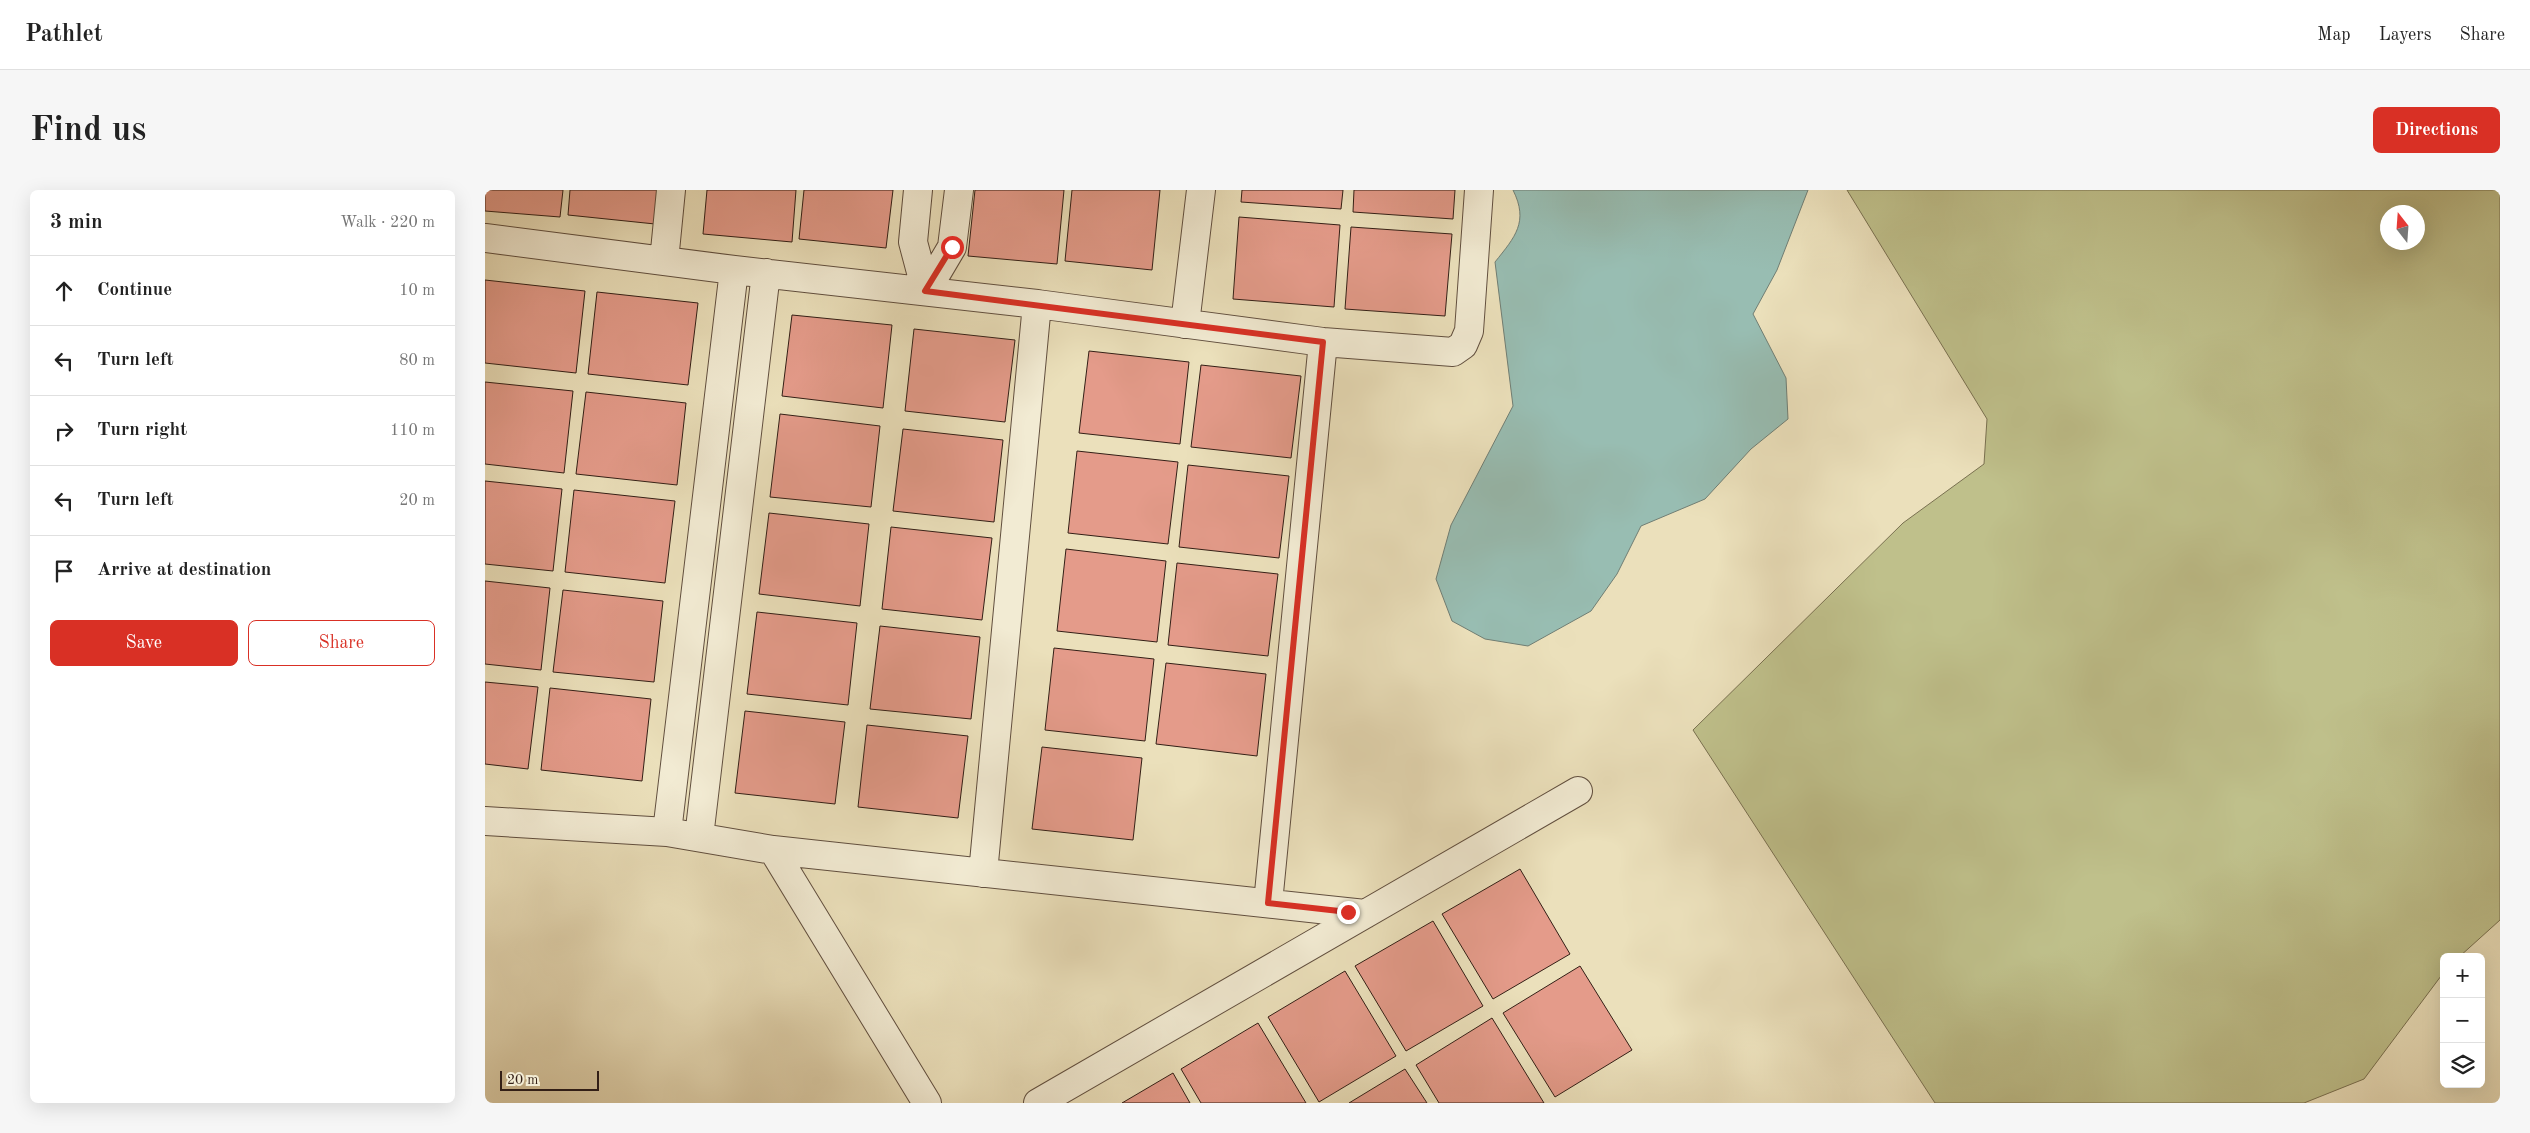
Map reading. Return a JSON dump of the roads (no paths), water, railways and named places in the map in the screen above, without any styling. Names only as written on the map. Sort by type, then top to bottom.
[{"type":"street","points":[[664,261],[671,190]]},
{"type":"street","points":[[918,190],[913,242],[925,291]]},
{"type":"street","points":[[925,291],[952,247],[959,190]]},
{"type":"street","points":[[1185,324],[1201,190]]},
{"type":"street","points":[[485,238],[734,270],[1037,304],[1323,342],[1453,352],[1463,344],[1469,332],[1479,190]]},
{"type":"street","points":[[667,832],[734,270]]},
{"type":"street","points":[[699,837],[766,273]]},
{"type":"street","points":[[983,873],[1037,304]]},
{"type":"street","points":[[1268,903],[1323,342]]},
{"type":"street","points":[[1038,1103],[1578,791]]},
{"type":"street","points":[[485,820],[667,832],[773,850],[1365,914]]},
{"type":"street","points":[[773,850],[927,1103]]},
{"type":"water","points":[[1513,190],[1808,190],[1777,270],[1753,314],[1786,378],[1788,419],[1751,449],[1705,499],[1641,526],[1617,574],[1591,611],[1528,646],[1485,639],[1452,621],[1436,579],[1451,525],[1513,406],[1495,262],[1514,237],[1520,220],[1518,201]]}]
